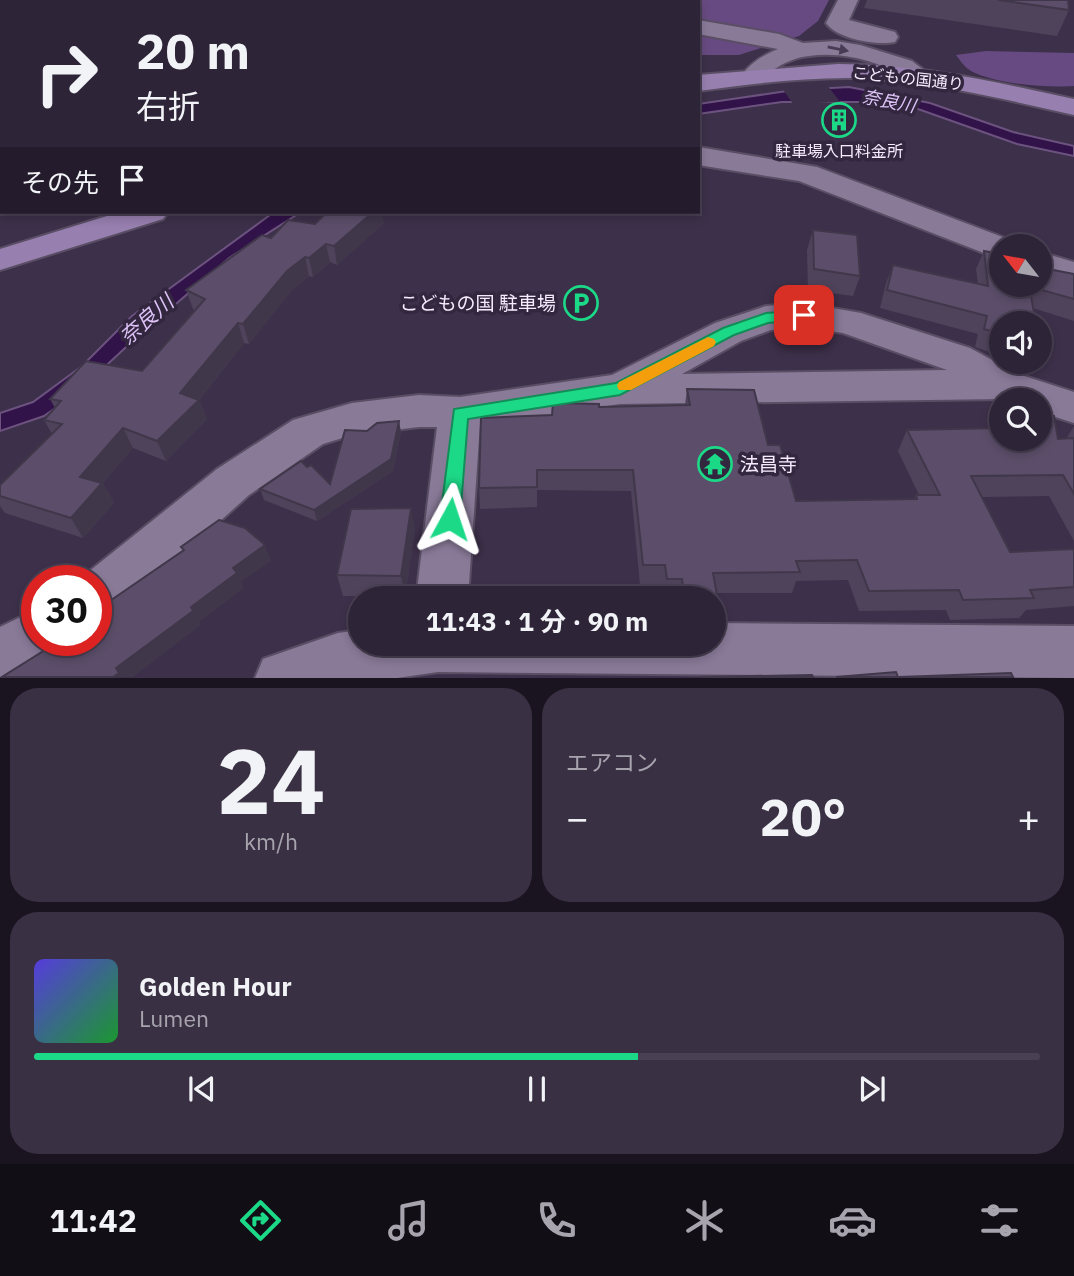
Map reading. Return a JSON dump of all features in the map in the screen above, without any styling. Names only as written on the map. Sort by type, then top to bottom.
[{"type":"main road","name":"こどもの国通り","points":[[700,83],[754,75],[858,71],[958,83],[1074,107]]},
{"type":"main road","points":[[0,260],[146,214]]},
{"type":"street","points":[[848,0],[837,23],[851,30],[897,40],[920,52],[958,83]]},
{"type":"street","points":[[700,27],[779,41],[800,50]]},
{"type":"street","points":[[754,75],[761,66],[777,56],[822,46],[891,60],[906,66],[921,77]]},
{"type":"street","points":[[700,156],[806,173],[989,243]]},
{"type":"street","points":[[1052,266],[1074,274]]},
{"type":"street","points":[[620,389],[728,332],[766,318],[804,315],[848,322],[956,358],[1004,384],[1074,408]]},
{"type":"street","points":[[112,584],[233,482],[307,432],[352,419],[419,411],[460,413],[620,389],[1004,384]]},
{"type":"street","points":[[444,586],[460,413]]},
{"type":"street","points":[[0,658],[21,645]]},
{"type":"street","points":[[726,646],[1074,652]]},
{"type":"street","points":[[283,677],[355,656]]},
{"type":"shaded area","points":[[700,0],[829,0],[818,21],[799,36],[739,55],[700,55]]},
{"type":"shaded area","points":[[986,51],[1074,53],[1074,86],[1035,86],[993,79],[971,71],[956,55]]},
{"type":"water","name":"奈良川","points":[[849,87],[930,103],[1013,132],[1074,146],[1074,156],[1017,144],[918,109],[882,102],[782,102],[700,114],[700,104],[794,90]]},
{"type":"water","name":"奈良川","points":[[271,214],[298,214],[229,258],[79,391],[44,416],[0,431],[0,413],[33,402],[82,366],[132,316]]},
{"type":"pier","points":[[828,86],[840,102],[793,104],[782,88]]},
{"type":"building","points":[[998,0],[1068,0],[1069,10]]},
{"type":"building","points":[[325,214],[371,214],[334,246],[326,244],[287,271],[243,324],[238,323],[180,393],[199,400],[157,441],[123,428],[80,477],[102,483],[71,518],[0,496],[0,485],[62,424],[44,420],[61,401],[50,399],[86,361],[142,371],[205,299],[186,290],[262,235],[271,238],[288,220],[315,224]]},
{"type":"building","points":[[813,230],[857,235],[860,276],[814,269]]},
{"type":"building","points":[[984,251],[989,252],[989,298],[1031,298],[1034,311],[989,311],[989,330],[984,329],[987,316],[887,290],[893,265],[988,286]]},
{"type":"building","points":[[1052,270],[1074,274],[1074,299],[1052,293]]},
{"type":"building","points":[[687,389],[754,390],[768,445],[780,445],[796,501],[917,499],[916,495],[940,495],[907,430],[989,428],[989,451],[1052,451],[1054,416],[1058,439],[1074,438],[1074,494],[1063,475],[971,476],[1010,552],[1074,549],[1074,587],[1030,590],[1034,598],[963,600],[959,590],[869,591],[857,560],[796,561],[800,572],[713,573],[715,586],[683,586],[682,579],[667,579],[665,565],[643,565],[633,470],[537,470],[537,487],[479,488],[481,418],[552,415],[553,403],[599,404],[599,407],[690,405]]},
{"type":"building","points":[[399,421],[391,459],[314,510],[260,489],[301,461],[307,467],[311,465],[330,484],[345,430],[367,431],[377,423]]},
{"type":"building","points":[[411,508],[401,576],[337,575],[351,509]]},
{"type":"building","points":[[219,520],[245,528],[265,545],[233,568],[237,573],[191,607],[193,611],[116,668],[119,673],[113,677],[2,677],[35,656],[112,656],[112,600],[184,550],[181,547]]},
{"type":"building","points":[[896,672],[898,677],[836,677]]},
{"type":"building","points":[[1011,673],[1013,677],[899,677]]},
{"type":"building","points":[[812,675],[813,677],[701,677]]},
{"type":"slow traffic","points":[[625,386],[708,342]]},
{"type":"place","name":"駐車場入口料金所","points":[[839,120]]},
{"type":"place","name":"こどもの国 駐車場","points":[[581,303]]},
{"type":"place","name":"法昌寺","points":[[715,464]]},
{"type":"route","points":[[450,519],[460,413],[620,389],[728,332],[766,318],[804,315]]}]
